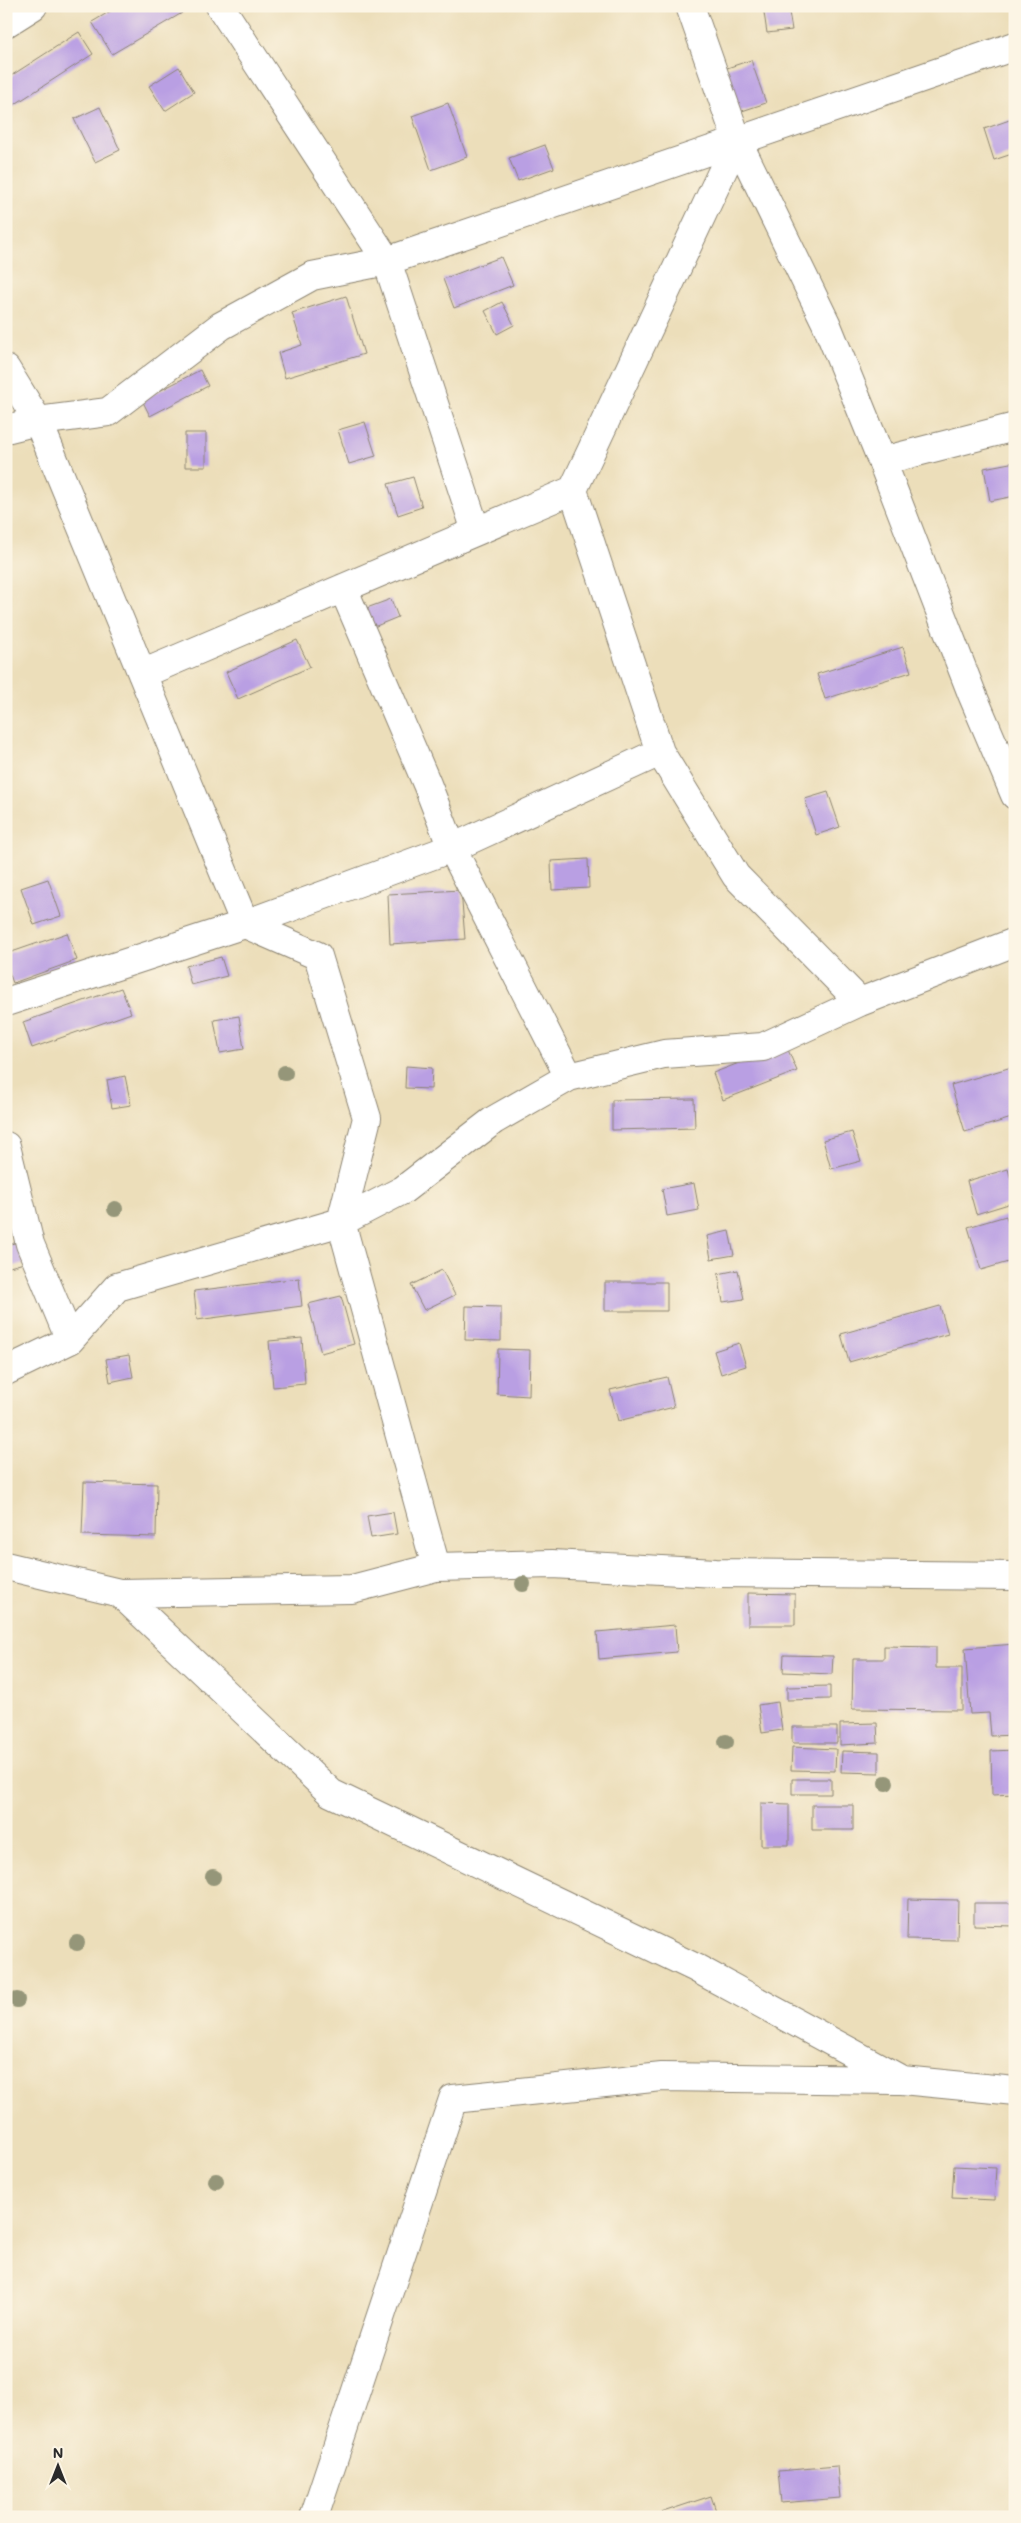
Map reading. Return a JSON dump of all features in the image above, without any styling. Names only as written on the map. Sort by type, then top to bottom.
[{"type":"street","points":[[6,23],[33,6]]},
{"type":"street","points":[[220,6],[387,261],[476,531]]},
{"type":"street","points":[[690,6],[737,140],[826,323],[882,461],[972,694],[1015,795]]},
{"type":"street","points":[[6,429],[38,421],[108,412],[222,326],[312,276],[387,261],[1015,46]]},
{"type":"street","points":[[142,674],[572,490],[737,140]]},
{"type":"street","points":[[6,369],[38,421],[245,924],[318,956],[367,1118],[342,1222],[436,1567]]},
{"type":"street","points":[[882,461],[1015,427]]},
{"type":"street","points":[[572,490],[660,752],[736,876],[860,1002]]},
{"type":"street","points":[[343,588],[427,784],[452,848],[569,1077]]},
{"type":"street","points":[[6,1002],[245,924],[452,848],[660,752]]},
{"type":"street","points":[[6,1371],[70,1340],[117,1287],[342,1222],[403,1190],[494,1120],[569,1077],[664,1054],[763,1047],[860,1002],[1015,942]]},
{"type":"street","points":[[6,1146],[30,1244],[70,1340]]},
{"type":"street","points":[[6,1566],[120,1593],[352,1590],[436,1567],[552,1564],[716,1572],[1015,1576]]},
{"type":"street","points":[[120,1593],[331,1793],[696,1968],[902,2080]]},
{"type":"street","points":[[314,2517],[453,2099],[662,2077],[902,2080],[1015,2091]]},
{"type":"building","points":[[119,6],[178,6],[182,13],[112,54],[92,22]]},
{"type":"building","points":[[763,6],[788,6],[792,30],[767,33]]},
{"type":"building","points":[[79,32],[93,54],[6,110],[6,79]]},
{"type":"building","points":[[751,60],[766,103],[739,112],[724,69]]},
{"type":"building","points":[[179,67],[194,92],[165,111],[149,86]]},
{"type":"building","points":[[448,103],[467,157],[431,170],[412,116]]},
{"type":"building","points":[[100,107],[120,150],[95,162],[74,119]]},
{"type":"building","points":[[1015,118],[1015,153],[994,160],[984,129]]},
{"type":"building","points":[[545,145],[554,168],[518,181],[509,158]]},
{"type":"building","points":[[501,257],[513,285],[454,308],[443,279]]},
{"type":"building","points":[[346,296],[364,354],[285,378],[278,353],[302,345],[292,313]]},
{"type":"building","points":[[502,302],[514,325],[497,334],[485,311]]},
{"type":"building","points":[[200,370],[208,386],[150,416],[142,400]]},
{"type":"building","points":[[365,422],[376,456],[349,464],[338,430]]},
{"type":"building","points":[[185,433],[206,433],[206,467],[185,467]]},
{"type":"building","points":[[1015,462],[1015,496],[990,501],[984,468]]},
{"type":"building","points":[[413,477],[422,507],[398,515],[388,484]]},
{"type":"building","points":[[391,599],[398,617],[364,631],[356,612]]},
{"type":"building","points":[[297,640],[310,667],[238,699],[226,672]]},
{"type":"building","points":[[903,647],[911,672],[825,699],[817,674]]},
{"type":"building","points":[[828,792],[840,827],[816,835],[805,799]]},
{"type":"building","points":[[588,859],[589,888],[552,890],[551,861]]},
{"type":"building","points":[[48,879],[61,916],[34,925],[21,888]]},
{"type":"building","points":[[461,890],[465,939],[390,944],[388,894]]},
{"type":"building","points":[[67,933],[77,960],[13,983],[6,964],[6,954]]},
{"type":"building","points":[[221,957],[227,976],[191,985],[186,966]]},
{"type":"building","points":[[121,988],[131,1013],[32,1048],[23,1022]]},
{"type":"building","points":[[239,1016],[244,1049],[220,1053],[214,1020]]},
{"type":"building","points":[[786,1045],[797,1071],[723,1100],[713,1073]]},
{"type":"building","points":[[406,1066],[432,1068],[431,1089],[405,1088]]},
{"type":"building","points":[[1015,1066],[1015,1117],[965,1132],[951,1085]]},
{"type":"building","points":[[125,1076],[131,1105],[112,1108],[107,1080]]},
{"type":"building","points":[[694,1099],[695,1128],[612,1130],[612,1100]]},
{"type":"building","points":[[852,1132],[861,1161],[831,1169],[823,1140]]},
{"type":"building","points":[[1008,1169],[1015,1193],[1015,1202],[976,1214],[967,1181]]},
{"type":"building","points":[[694,1183],[699,1210],[667,1216],[662,1189]]},
{"type":"building","points":[[1006,1216],[1015,1247],[1015,1260],[981,1270],[968,1227]]},
{"type":"building","points":[[729,1231],[734,1255],[711,1259],[707,1236]]},
{"type":"building","points":[[19,1242],[24,1263],[6,1268],[6,1245]]},
{"type":"building","points":[[442,1270],[455,1295],[424,1310],[411,1285]]},
{"type":"building","points":[[738,1270],[744,1299],[723,1302],[718,1274]]},
{"type":"building","points":[[299,1278],[302,1306],[197,1320],[194,1291]]},
{"type":"building","points":[[605,1282],[667,1282],[667,1311],[605,1311]]},
{"type":"building","points":[[341,1296],[354,1344],[321,1353],[308,1304]]},
{"type":"building","points":[[466,1306],[501,1307],[501,1341],[465,1340]]},
{"type":"building","points":[[940,1306],[948,1334],[849,1362],[841,1334]]},
{"type":"building","points":[[302,1338],[305,1384],[273,1387],[269,1341]]},
{"type":"building","points":[[739,1343],[746,1366],[721,1374],[714,1351]]},
{"type":"building","points":[[498,1349],[530,1350],[529,1396],[497,1394]]},
{"type":"building","points":[[129,1355],[133,1377],[110,1382],[106,1359]]},
{"type":"building","points":[[667,1377],[674,1407],[618,1421],[610,1390]]},
{"type":"building","points":[[84,1482],[157,1484],[156,1537],[82,1535]]},
{"type":"building","points":[[393,1512],[397,1534],[371,1538],[367,1516]]},
{"type":"building","points":[[748,1593],[795,1594],[795,1625],[748,1625]]},
{"type":"building","points":[[675,1625],[677,1652],[599,1659],[597,1632]]},
{"type":"building","points":[[1015,1644],[1015,1735],[991,1736],[989,1713],[970,1714],[965,1648]]},
{"type":"building","points":[[884,1646],[936,1647],[936,1668],[962,1668],[962,1710],[852,1709],[853,1659],[884,1659]]},
{"type":"building","points":[[784,1655],[833,1656],[832,1674],[783,1672]]},
{"type":"building","points":[[830,1686],[830,1699],[787,1700],[787,1687]]},
{"type":"building","points":[[778,1702],[782,1730],[762,1733],[758,1705]]},
{"type":"building","points":[[877,1723],[878,1743],[840,1745],[840,1724]]},
{"type":"building","points":[[792,1727],[837,1727],[837,1743],[792,1743]]},
{"type":"building","points":[[792,1747],[836,1749],[835,1771],[791,1770]]},
{"type":"building","points":[[1015,1750],[1015,1794],[992,1795],[991,1751]]},
{"type":"building","points":[[842,1751],[879,1752],[879,1773],[841,1772]]},
{"type":"building","points":[[792,1779],[831,1779],[831,1794],[792,1794]]},
{"type":"building","points":[[761,1803],[789,1804],[789,1845],[761,1845]]},
{"type":"building","points":[[812,1805],[853,1805],[853,1830],[812,1830]]},
{"type":"building","points":[[908,1899],[958,1900],[957,1940],[907,1939]]},
{"type":"building","points":[[974,1903],[1015,1903],[1015,1926],[974,1925]]},
{"type":"building","points":[[954,2166],[996,2168],[994,2200],[952,2198]]},
{"type":"building","points":[[837,2466],[840,2498],[781,2503],[778,2471]]},
{"type":"building","points":[[711,2496],[718,2517],[662,2517],[660,2513]]}]
